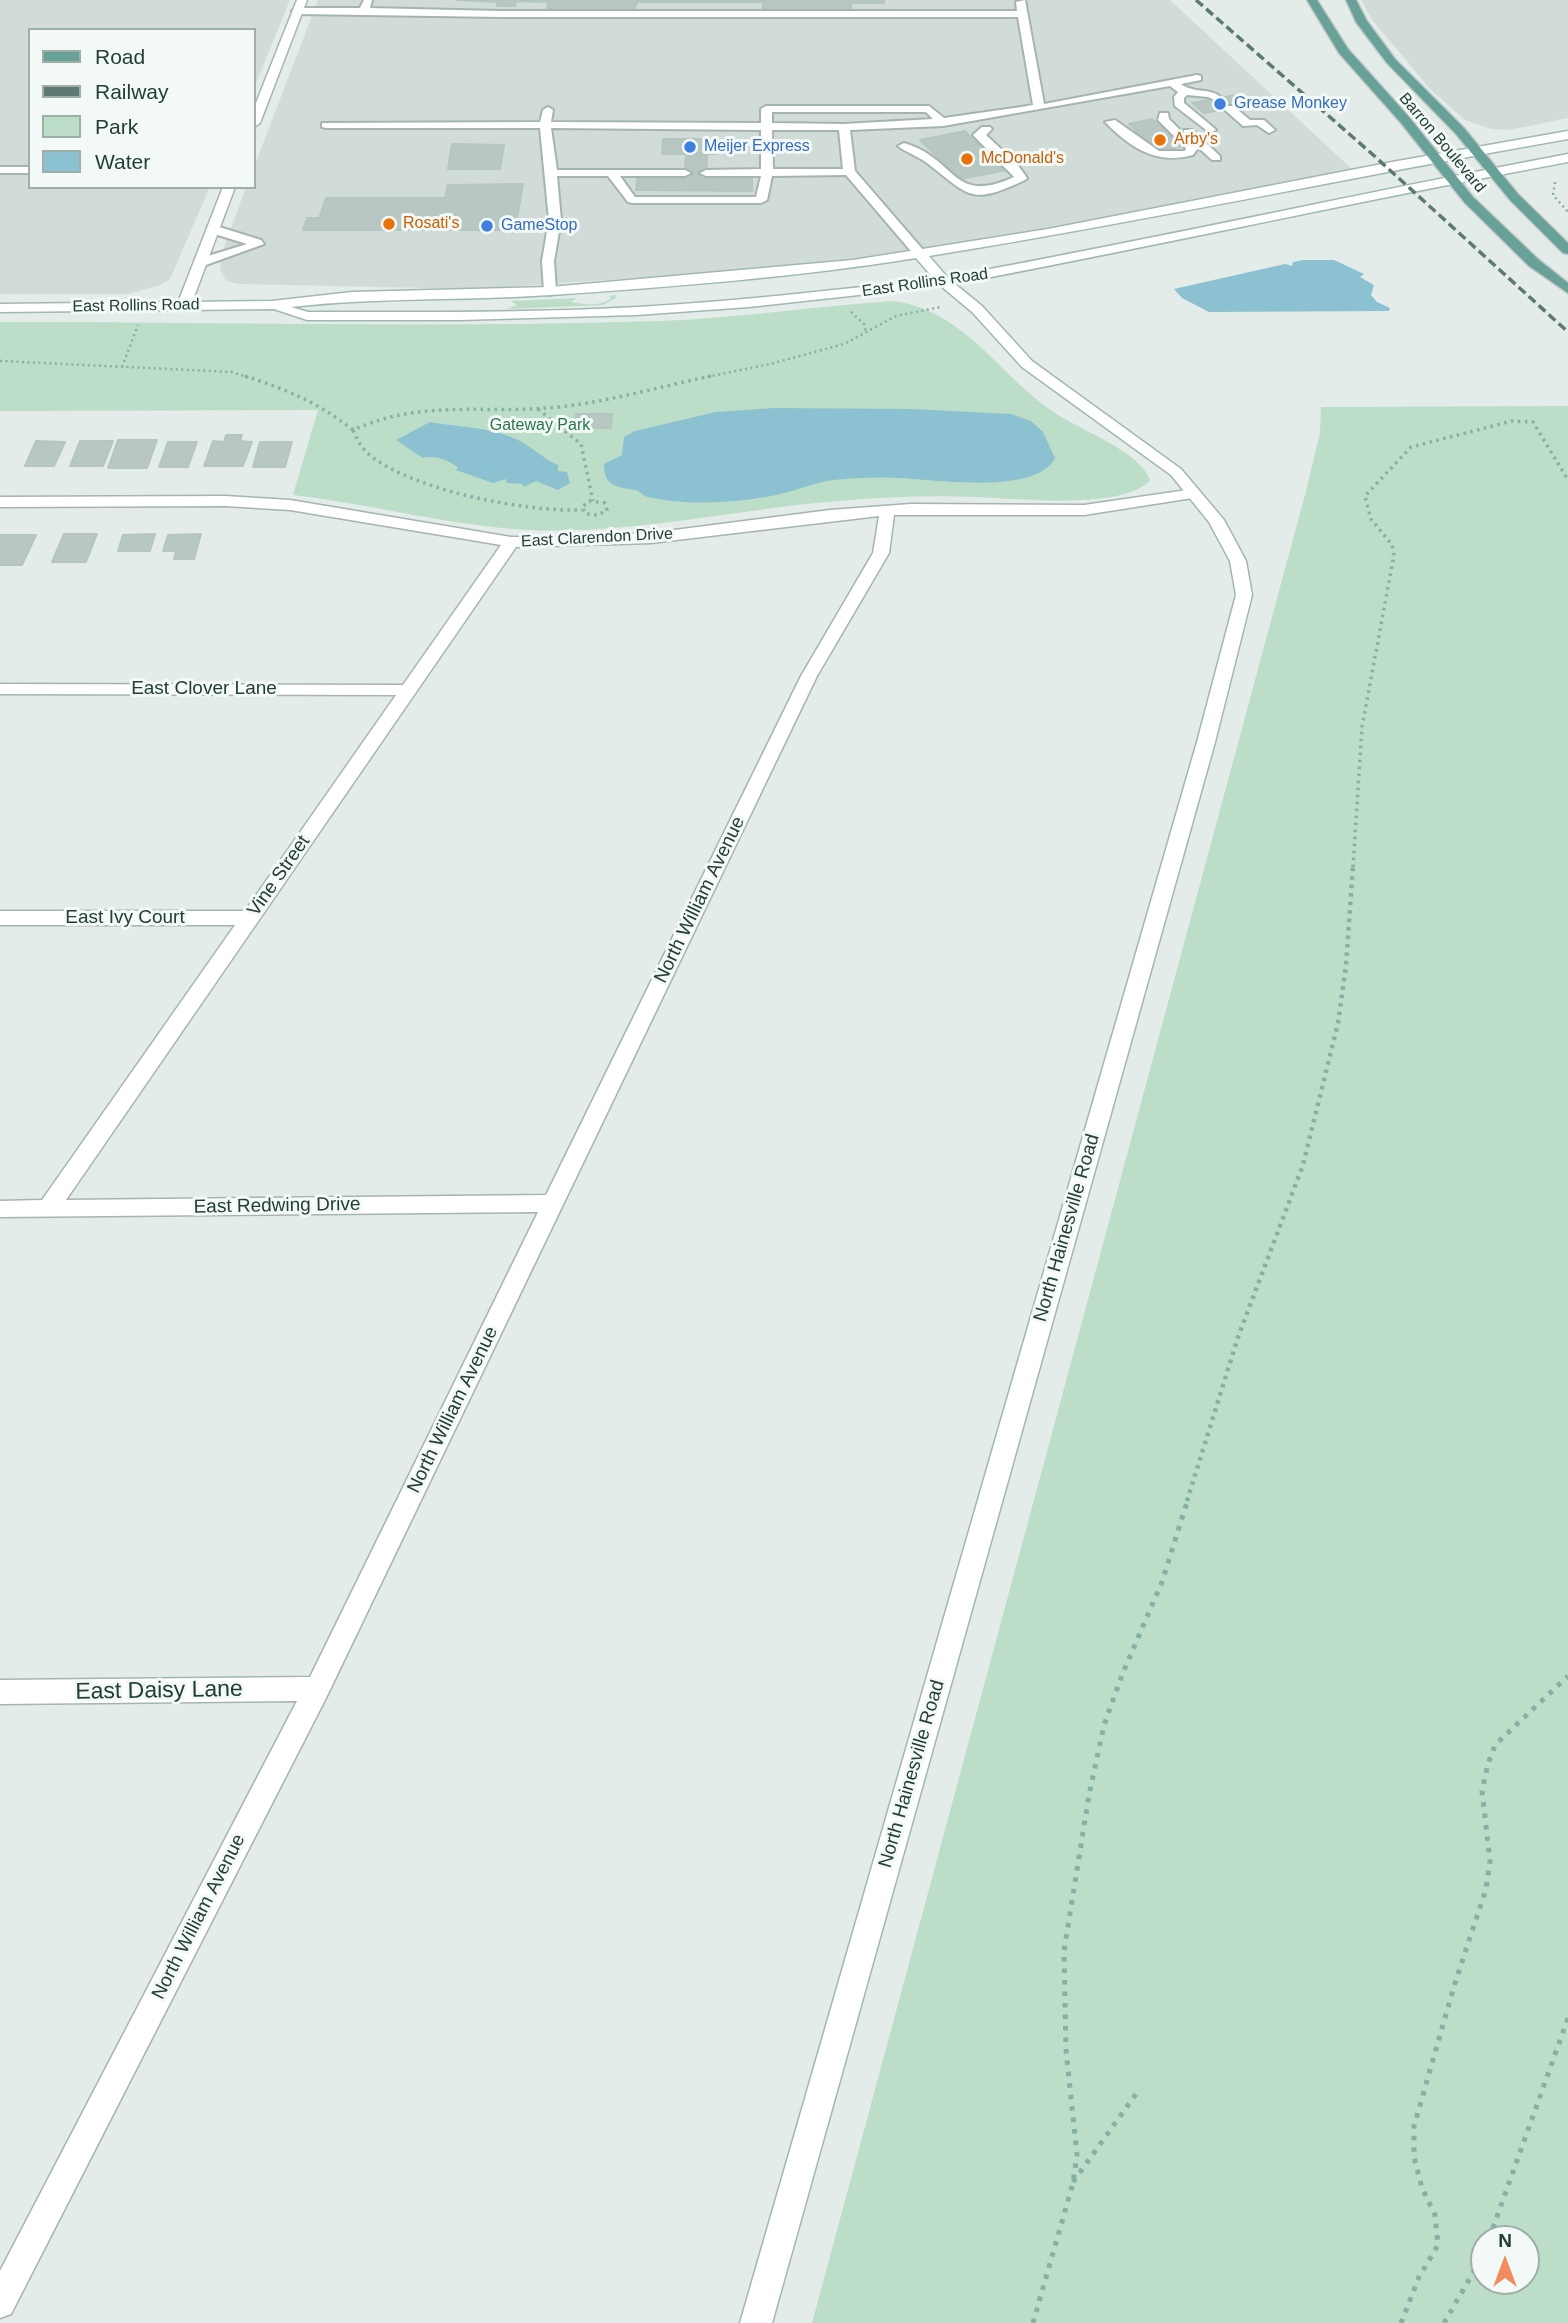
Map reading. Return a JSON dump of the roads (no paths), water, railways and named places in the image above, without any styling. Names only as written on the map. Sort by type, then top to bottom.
[{"type":"main road","name":"Barron Boulevard","points":[[1312,0],[1343,51],[1405,120],[1451,180],[1527,256],[1568,289]]},
{"type":"main road","name":"Barron Boulevard","points":[[1351,0],[1362,22],[1385,55],[1476,151],[1514,197],[1568,250]]},
{"type":"main road","points":[[256,117],[300,5]]},
{"type":"main road","name":"East Rollins Road","points":[[0,308],[272,305],[352,296],[550,292],[717,279],[920,254],[1114,221],[1434,158],[1568,135]]},
{"type":"main road","name":"East Rollins Road","points":[[272,305],[307,316],[599,313],[724,306],[944,282],[1168,240],[1568,158]]},
{"type":"main road","points":[[184,305],[228,189]]},
{"type":"main road","name":"North Hainesville Road","points":[[756,2323],[1202,755],[1244,596],[1238,561],[1216,520],[1176,472],[1027,364],[976,309],[944,282],[920,254]]},
{"type":"main road","name":"East Clarendon Drive","points":[[0,502],[225,501],[290,505],[511,542],[577,542],[651,538],[887,511],[1084,510],[1194,494]]},
{"type":"main road","name":"North William Avenue","points":[[0,2303],[317,1689],[809,676],[881,553],[887,511]]},
{"type":"main road","name":"Vine Street","points":[[48,1209],[511,542]]},
{"type":"main road","name":"East Clover Lane","points":[[0,689],[408,690]]},
{"type":"main road","name":"East Ivy Court","points":[[0,918],[250,918]]},
{"type":"main road","name":"East Redwing Drive","points":[[0,1209],[553,1203]]},
{"type":"main road","name":"East Daisy Lane","points":[[0,1692],[317,1689]]},
{"type":"lane","points":[[889,0],[890,14]]},
{"type":"lane","points":[[970,0],[971,13]]},
{"type":"lane","points":[[300,5],[429,6],[499,14],[890,14],[971,13],[1022,8],[1039,108]]},
{"type":"lane","points":[[326,125],[423,129],[545,125],[844,127],[943,124],[1197,78]]},
{"type":"lane","points":[[1172,83],[1184,92],[1212,94],[1217,98]]},
{"type":"lane","points":[[1184,92],[1179,97],[1179,104],[1210,130]]},
{"type":"lane","points":[[1229,108],[1251,123],[1260,122],[1269,130]]},
{"type":"lane","points":[[611,173],[632,200],[761,200],[767,173],[766,109],[929,109],[943,124]]},
{"type":"lane","points":[[548,110],[545,125],[549,139],[555,220],[548,261],[550,292]]},
{"type":"lane","points":[[1111,122],[1153,155],[1174,156],[1189,153],[1192,148],[1163,120],[1164,115],[1216,158]]},
{"type":"lane","points":[[844,127],[849,172],[920,254]]},
{"type":"lane","points":[[904,146],[920,150],[970,196],[988,199],[1025,191],[1029,181],[1021,178],[1013,166],[979,135],[986,129]]},
{"type":"lane","points":[[0,170],[28,170]]},
{"type":"lane","points":[[706,173],[849,172]]},
{"type":"lane","points":[[551,173],[685,173]]},
{"type":"lane","points":[[959,187],[978,191],[1003,186],[1021,178]]},
{"type":"lane","points":[[200,263],[258,244],[212,229]]},
{"type":"water","points":[[1334,260],[1364,274],[1360,277],[1374,285],[1371,295],[1377,302],[1390,308],[1389,311],[1209,312],[1182,298],[1174,289],[1285,264],[1292,266],[1293,262]]},
{"type":"water","points":[[774,408],[910,409],[1011,414],[1031,421],[1043,432],[1055,458],[1044,470],[1006,481],[982,483],[889,478],[849,479],[826,481],[761,498],[728,502],[679,502],[648,497],[612,484],[606,477],[604,464],[622,455],[624,437],[635,431],[716,412]]},
{"type":"water","points":[[430,422],[485,430],[516,439],[558,465],[558,471],[567,472],[570,483],[558,490],[536,481],[524,487],[522,484],[507,483],[506,479],[493,483],[456,470],[458,468],[455,465],[446,461],[432,457],[423,458],[396,440]]},
{"type":"railway","points":[[1196,0],[1371,153],[1568,332]]},
{"type":"place","name":"Grease Monkey","points":[[1220,104]]},
{"type":"place","name":"Arby's","points":[[1160,140]]},
{"type":"place","name":"Meijer Express","points":[[690,147]]},
{"type":"place","name":"McDonald's","points":[[967,159]]},
{"type":"place","name":"Rosati's","points":[[389,224]]},
{"type":"place","name":"GameStop","points":[[487,226]]},
{"type":"park label","name":"Gateway Park","points":[[540,426]]}]
